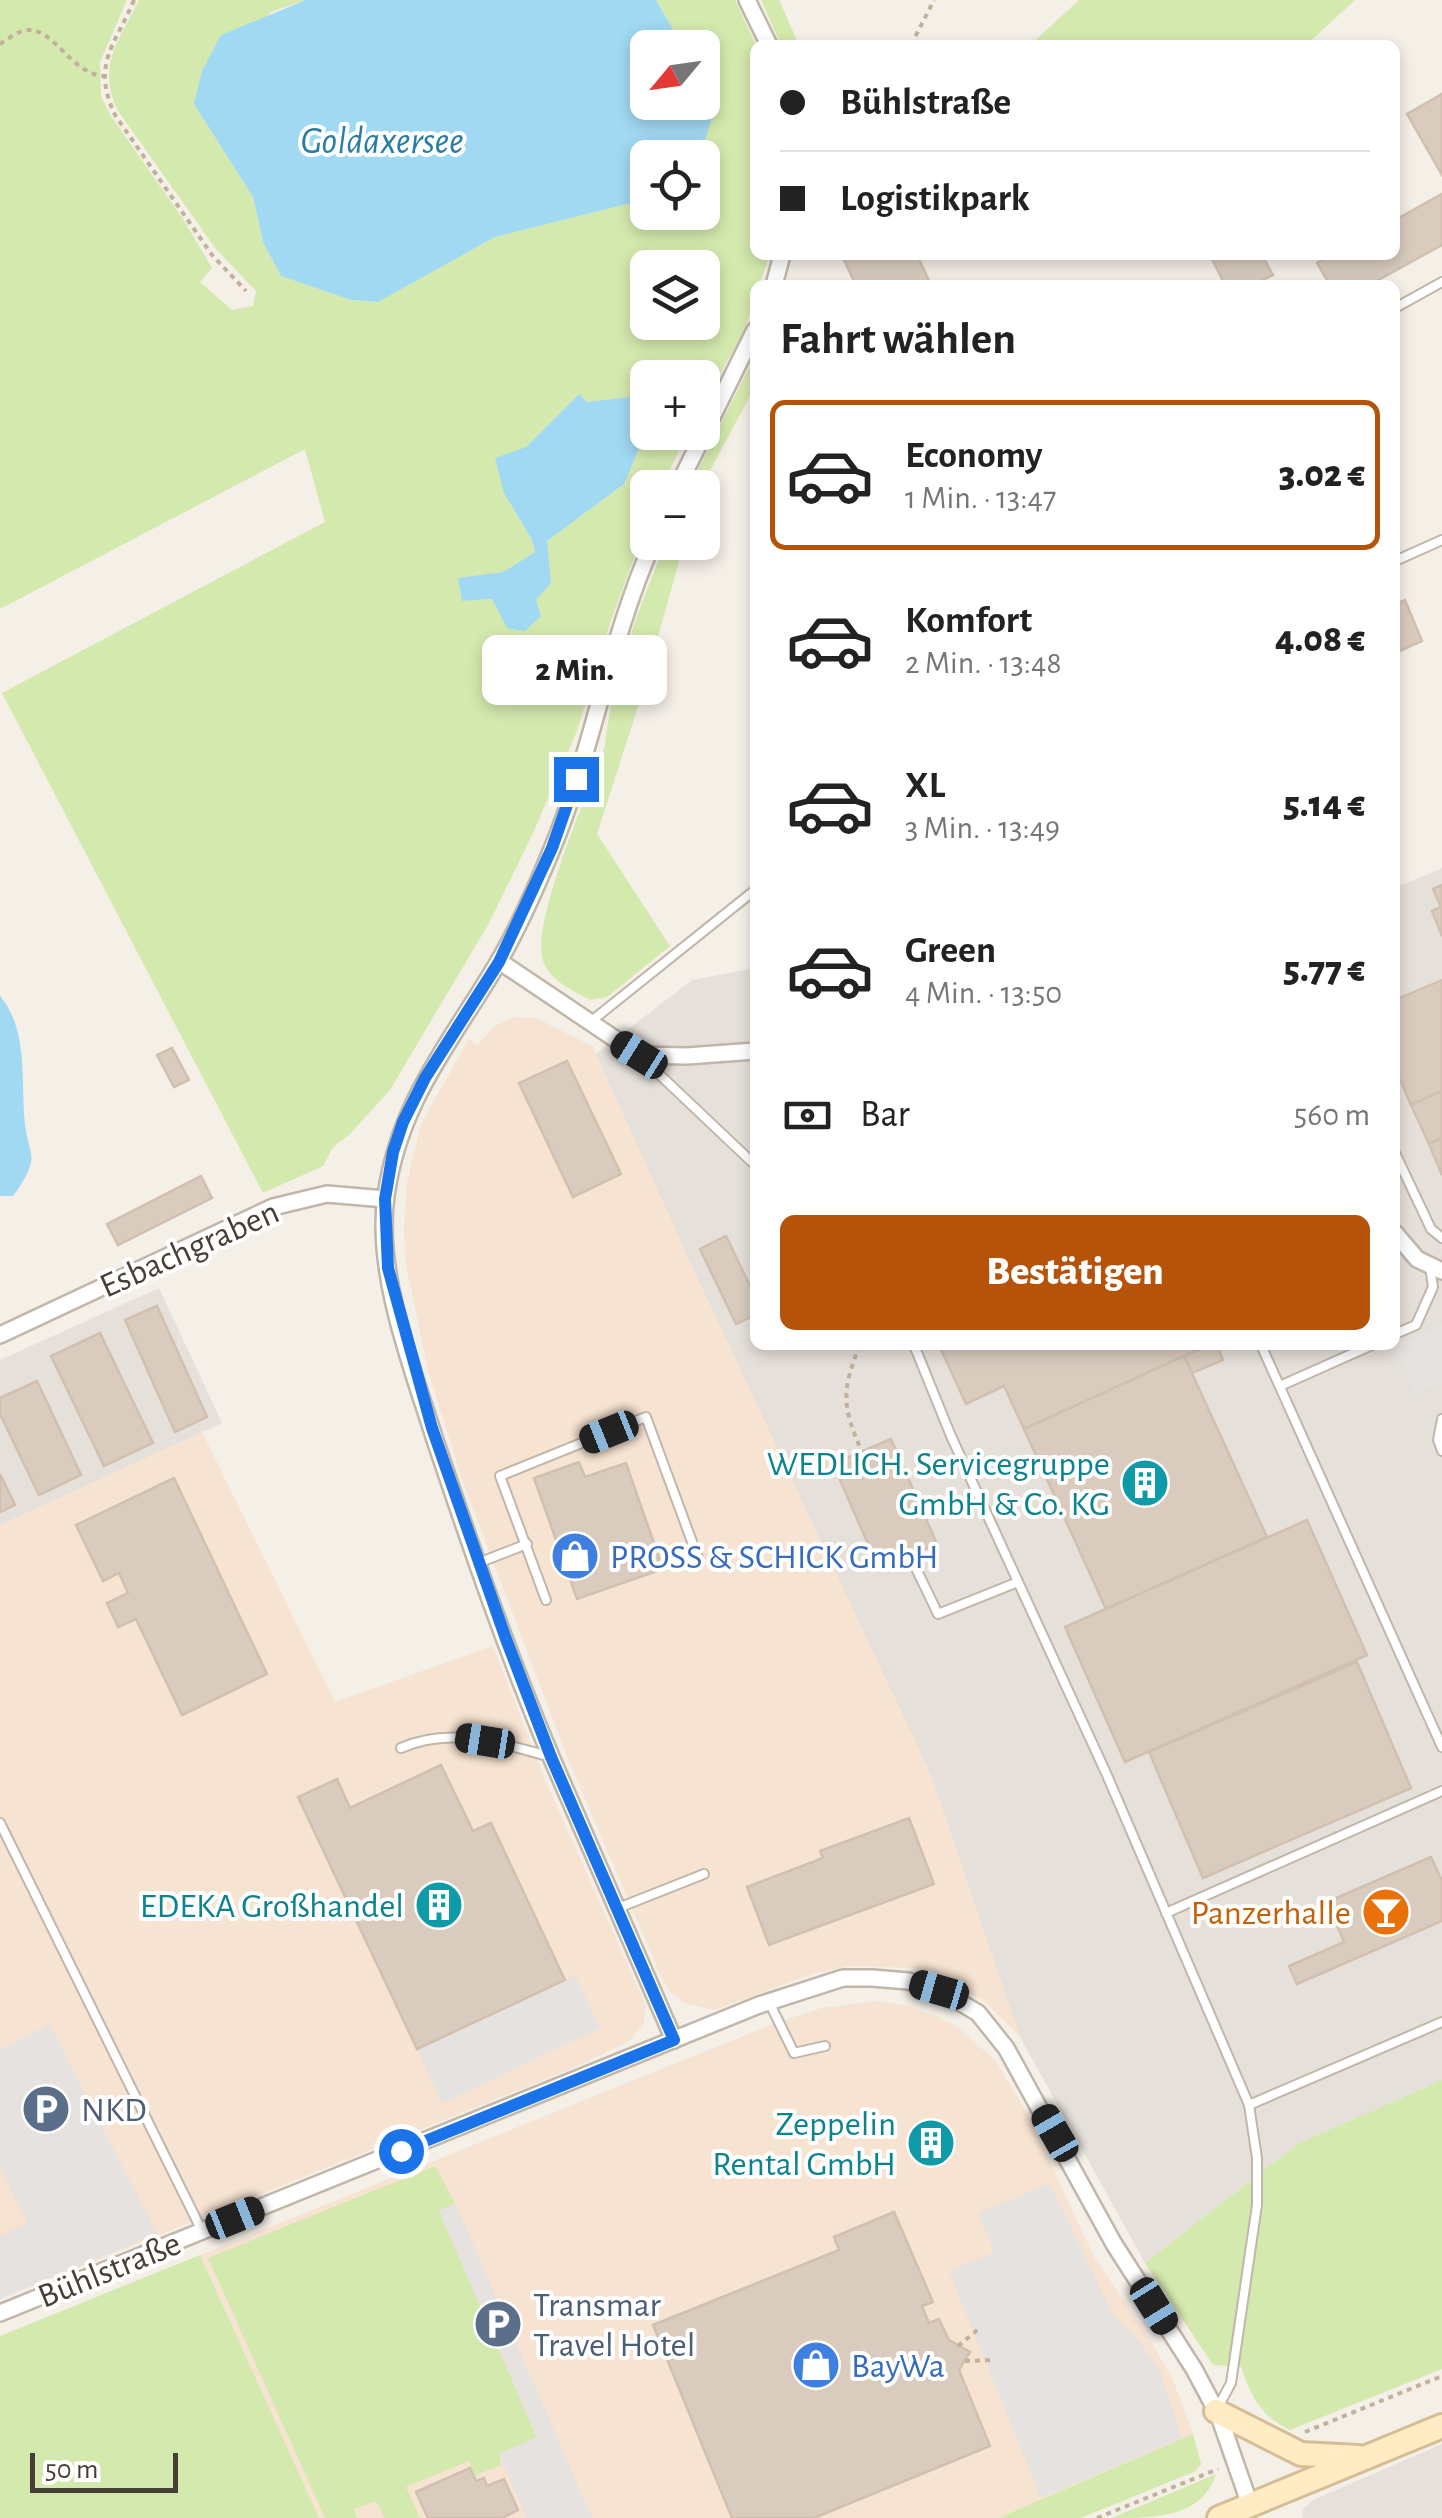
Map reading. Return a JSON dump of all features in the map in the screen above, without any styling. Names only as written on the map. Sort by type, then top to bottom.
[{"type":"main road","points":[[1216,2411],[1301,2454],[1366,2458]]},
{"type":"main road","points":[[1218,2518],[1442,2426]]},
{"type":"street","points":[[747,0],[767,40]]},
{"type":"street","points":[[686,470],[750,340]]},
{"type":"street","points":[[646,560],[552,848],[499,962],[425,1078],[403,1122],[385,1199],[388,1268],[400,1322],[478,1562],[551,1757],[674,2040]]},
{"type":"street","points":[[499,962],[639,1055],[750,1051]]},
{"type":"street","name":"Esbachgraben","points":[[0,1335],[273,1207],[328,1194],[385,1199]]},
{"type":"street","points":[[1400,1240],[1436,1269]]},
{"type":"street","name":"Bühlstraße","points":[[0,2313],[769,2002],[843,1978],[908,1981],[939,1990],[978,2013],[1006,2048],[1114,2244],[1194,2369],[1216,2411],[1250,2505]]},
{"type":"lane","points":[[1400,305],[1442,282]]},
{"type":"lane","points":[[1400,558],[1442,540]]},
{"type":"lane","points":[[589,1024],[750,894]]},
{"type":"lane","points":[[639,1055],[750,1160]]},
{"type":"lane","points":[[1400,1164],[1431,1229],[1442,1238]]},
{"type":"lane","points":[[1400,1332],[1416,1325],[1433,1287],[1436,1269]]},
{"type":"lane","points":[[916,1350],[1249,2105],[1257,2158],[1257,2205],[1231,2383],[1216,2411]]},
{"type":"lane","points":[[1264,1350],[1442,1747]]},
{"type":"lane","points":[[1280,1386],[1361,1350]]},
{"type":"lane","points":[[546,1600],[500,1476],[646,1417],[698,1558]]},
{"type":"lane","points":[[1442,1419],[1438,1440],[1442,1450]]},
{"type":"lane","points":[[478,1562],[526,1544]]},
{"type":"lane","points":[[910,1556],[938,1614],[1018,1582]]},
{"type":"lane","points":[[401,1748],[425,1738],[461,1737],[551,1757]]},
{"type":"lane","points":[[1166,1913],[1442,1791]]},
{"type":"lane","points":[[0,1822],[202,2232]]},
{"type":"lane","points":[[618,1908],[704,1874]]},
{"type":"lane","points":[[769,2002],[794,2053],[824,2046]]},
{"type":"lane","points":[[1249,2105],[1442,2022]]},
{"type":"path","points":[[134,0],[103,76],[106,94],[115,114],[212,255],[246,291]]},
{"type":"path","points":[[914,40],[934,0]]},
{"type":"path","points":[[0,44],[24,31],[35,32],[69,55],[77,68],[103,76]]},
{"type":"path","points":[[858,1350],[844,1390],[848,1415],[862,1452]]},
{"type":"path","points":[[958,2346],[981,2327]]},
{"type":"path","points":[[965,2361],[994,2360]]},
{"type":"path","points":[[1278,2443],[1442,2376]]},
{"type":"path","points":[[1097,2518],[1236,2460]]},
{"type":"shaded area","points":[[1442,868],[1442,2080],[1299,2143],[1145,2263],[1020,2037],[930,1773],[596,1054],[692,980],[750,969],[750,1350],[1400,1350],[1400,886]]},
{"type":"shaded area","points":[[514,1017],[536,1018],[592,1046],[930,1773],[1020,2037],[984,2001],[947,1979],[913,1968],[850,1966],[812,1974],[715,2010],[687,2004],[672,1994],[662,1979],[566,1754],[463,1482],[429,1374],[406,1265],[407,1183],[421,1124],[469,1039],[478,1045],[493,1027]]},
{"type":"shaded area","points":[[159,1288],[222,1423],[0,1525],[0,1360]]},
{"type":"shaded area","points":[[1442,1325],[1442,1383],[1416,1395],[1397,1350],[1400,1344]]},
{"type":"shaded area","points":[[202,1432],[335,1702],[493,1646],[543,1775],[646,2006],[643,2025],[629,2041],[571,2069],[0,2299],[0,1525]]},
{"type":"shaded area","points":[[575,1975],[600,2028],[442,2103],[417,2049]]},
{"type":"shaded area","points":[[877,2001],[909,2006],[956,2026],[996,2061],[1028,2115],[1094,2257],[1173,2380],[1193,2434],[998,2518],[319,2518],[200,2255],[771,2025],[821,2008]]},
{"type":"shaded area","name":"NKD","points":[[49,2024],[157,2234],[0,2299],[0,2236],[28,2223],[0,2168],[0,2050]]},
{"type":"shaded area","name":"BayWa","points":[[1050,2184],[1112,2313],[1139,2340],[1159,2370],[1182,2438],[1041,2498],[949,2271],[994,2252],[978,2213]]},
{"type":"shaded area","name":"Transmar Travel Hotel","points":[[455,2203],[592,2518],[527,2518],[499,2454],[537,2437],[439,2211]]},
{"type":"shaded area","points":[[1442,2444],[1442,2518],[1303,2518],[1302,2510],[1313,2500]]},
{"type":"green space","points":[[0,0],[127,0],[100,62],[101,96],[212,268],[200,282],[232,310],[253,306],[256,291],[216,249],[118,111],[112,95],[109,80],[113,54],[139,0],[306,0],[271,12],[194,104],[253,197],[263,242],[281,276],[351,300],[377,302],[495,237],[630,203],[630,230],[720,230],[720,140],[704,140],[711,120],[720,120],[720,30],[673,30],[656,0],[735,0],[754,40],[750,40],[750,260],[768,260],[761,280],[750,280],[749,316],[720,374],[720,360],[630,360],[630,397],[587,402],[579,394],[526,447],[504,493],[535,552],[503,572],[458,579],[463,601],[493,599],[507,628],[551,583],[547,541],[624,484],[638,450],[679,450],[670,470],[630,470],[630,560],[633,560],[577,731],[489,923],[390,1090],[333,1147],[323,1166],[263,1193],[2,693],[325,522],[305,449],[0,609]]},
{"type":"green space","points":[[761,0],[779,0],[797,40],[779,40]]},
{"type":"green space","points":[[1079,0],[1355,0],[1311,40],[1035,40]]},
{"type":"green space","points":[[750,366],[750,396],[710,470],[698,470],[708,450],[720,450],[720,425]]},
{"type":"green space","points":[[659,560],[679,560],[644,688],[597,834],[670,946],[607,997],[590,1000],[551,974],[543,961],[541,943],[553,888],[605,746],[613,696]]},
{"type":"green space","points":[[1442,2080],[1442,2369],[1290,2430],[1258,2404],[1241,2367],[1213,2365],[1145,2263],[1299,2143]]},
{"type":"green space","points":[[435,2166],[455,2203],[439,2211],[537,2438],[500,2454],[501,2465],[474,2476],[469,2461],[406,2487],[420,2518],[385,2518],[376,2501],[354,2509],[357,2518],[325,2518],[208,2258]]},
{"type":"green space","points":[[200,2255],[319,2518],[0,2518],[0,2336]]},
{"type":"green space","points":[[1193,2434],[1201,2464],[1196,2471],[1081,2518],[998,2518]]},
{"type":"green space","points":[[1216,2474],[1200,2499],[1175,2513],[1112,2518]]},
{"type":"water","name":"Goldaxersee","points":[[306,0],[656,0],[673,30],[630,30],[630,120],[711,120],[705,140],[630,140],[630,203],[495,237],[378,302],[351,300],[281,276],[263,242],[253,197],[194,104],[202,71],[221,35]]},
{"type":"water","points":[[579,394],[587,402],[630,397],[630,450],[638,450],[624,484],[547,541],[551,583],[536,600],[541,616],[525,631],[507,628],[492,599],[462,601],[458,578],[503,572],[535,552],[504,493],[495,458],[526,447]]},
{"type":"water","points":[[0,996],[10,1011],[20,1044],[31,1154],[28,1171],[13,1196],[0,1196]]},
{"type":"building","points":[[1442,94],[1442,175],[1407,114]]},
{"type":"building","points":[[1442,194],[1442,245],[1378,280],[1327,280],[1317,263],[1323,260],[1400,260],[1400,217]]},
{"type":"building","points":[[844,260],[919,260],[929,280],[854,280]]},
{"type":"building","points":[[1212,260],[1265,260],[1273,275],[1262,280],[1222,280]]},
{"type":"building","points":[[1405,600],[1422,641],[1400,651],[1400,602]]},
{"type":"building","points":[[1442,885],[1442,936],[1432,911],[1441,907],[1433,889]]},
{"type":"building","points":[[1442,980],[1442,1091],[1411,1105],[1400,1080],[1400,998]]},
{"type":"building","points":[[172,1048],[189,1080],[174,1087],[157,1055]]},
{"type":"building","points":[[567,1061],[621,1174],[573,1197],[519,1083]]},
{"type":"building","points":[[1442,1091],[1442,1138],[1429,1144],[1411,1105]]},
{"type":"building","points":[[1442,1138],[1442,1175],[1429,1144]]},
{"type":"building","points":[[201,1176],[212,1198],[118,1245],[107,1224]]},
{"type":"building","points":[[726,1236],[750,1286],[750,1317],[736,1324],[700,1249]]},
{"type":"building","points":[[157,1306],[207,1417],[175,1432],[125,1320]]},
{"type":"building","points":[[100,1333],[153,1443],[104,1466],[51,1356]]},
{"type":"building","points":[[941,1350],[1198,1350],[1024,1429],[1004,1386],[966,1404]]},
{"type":"building","points":[[1198,1350],[1219,1350],[1223,1360],[1192,1373],[1184,1356]]},
{"type":"building","name":"WEDLICH. Servicegruppe GmbH & Co. KG","points":[[1184,1356],[1267,1537],[1106,1609],[1024,1429]]},
{"type":"building","points":[[37,1381],[81,1475],[39,1495],[0,1414],[0,1398]]},
{"type":"building","points":[[891,1439],[937,1544],[879,1569],[833,1464]]},
{"type":"building","points":[[579,1462],[585,1477],[626,1463],[663,1569],[577,1599],[534,1478]]},
{"type":"building","points":[[0,1474],[15,1505],[0,1512]]},
{"type":"building","points":[[174,1478],[267,1674],[182,1715],[136,1619],[118,1627],[107,1603],[128,1593],[119,1573],[103,1581],[76,1525]]},
{"type":"building","points":[[1307,1520],[1367,1655],[1125,1762],[1065,1627]]},
{"type":"building","points":[[1357,1662],[1411,1788],[1203,1878],[1149,1752]]},
{"type":"building","name":"EDEKA Großhandel","points":[[441,1765],[473,1831],[491,1823],[565,1980],[417,2049],[298,1797],[337,1779],[350,1808]]},
{"type":"building","points":[[909,1818],[934,1884],[769,1945],[747,1887],[823,1858],[820,1851]]},
{"type":"building","name":"Panzerhalle","points":[[1431,1857],[1442,1881],[1442,1921],[1297,1984],[1289,1966],[1344,1942],[1327,1902]]},
{"type":"building","name":"Zeppelin Rental GmbH","points":[[940,2128],[948,2146],[922,2157],[914,2139]]},
{"type":"building","name":"BayWa","points":[[894,2212],[933,2302],[922,2306],[929,2323],[939,2319],[949,2340],[970,2352],[959,2370],[990,2446],[814,2518],[732,2518],[653,2325],[839,2250],[834,2237]]},
{"type":"building","points":[[470,2468],[476,2481],[484,2478],[487,2486],[504,2479],[518,2510],[502,2518],[428,2518],[416,2492]]},
{"type":"place","name":"WEDLICH. Servicegruppe GmbH & Co. KG","points":[[1145,1483]]},
{"type":"place","name":"PROSS & SCHICK GmbH","points":[[575,1556]]},
{"type":"place","name":"EDEKA Großhandel","points":[[439,1905]]},
{"type":"place","name":"Panzerhalle","points":[[1386,1912]]},
{"type":"place","name":"NKD","points":[[46,2109]]},
{"type":"place","name":"Zeppelin Rental GmbH","points":[[931,2143]]},
{"type":"place","name":"Transmar Travel Hotel","points":[[498,2324]]},
{"type":"place","name":"BayWa","points":[[816,2365]]},
{"type":"route","points":[[401,2151],[674,2040],[551,1757],[506,1639],[432,1428],[388,1268],[385,1199],[403,1122],[425,1078],[499,962],[552,848],[576,779]]}]
